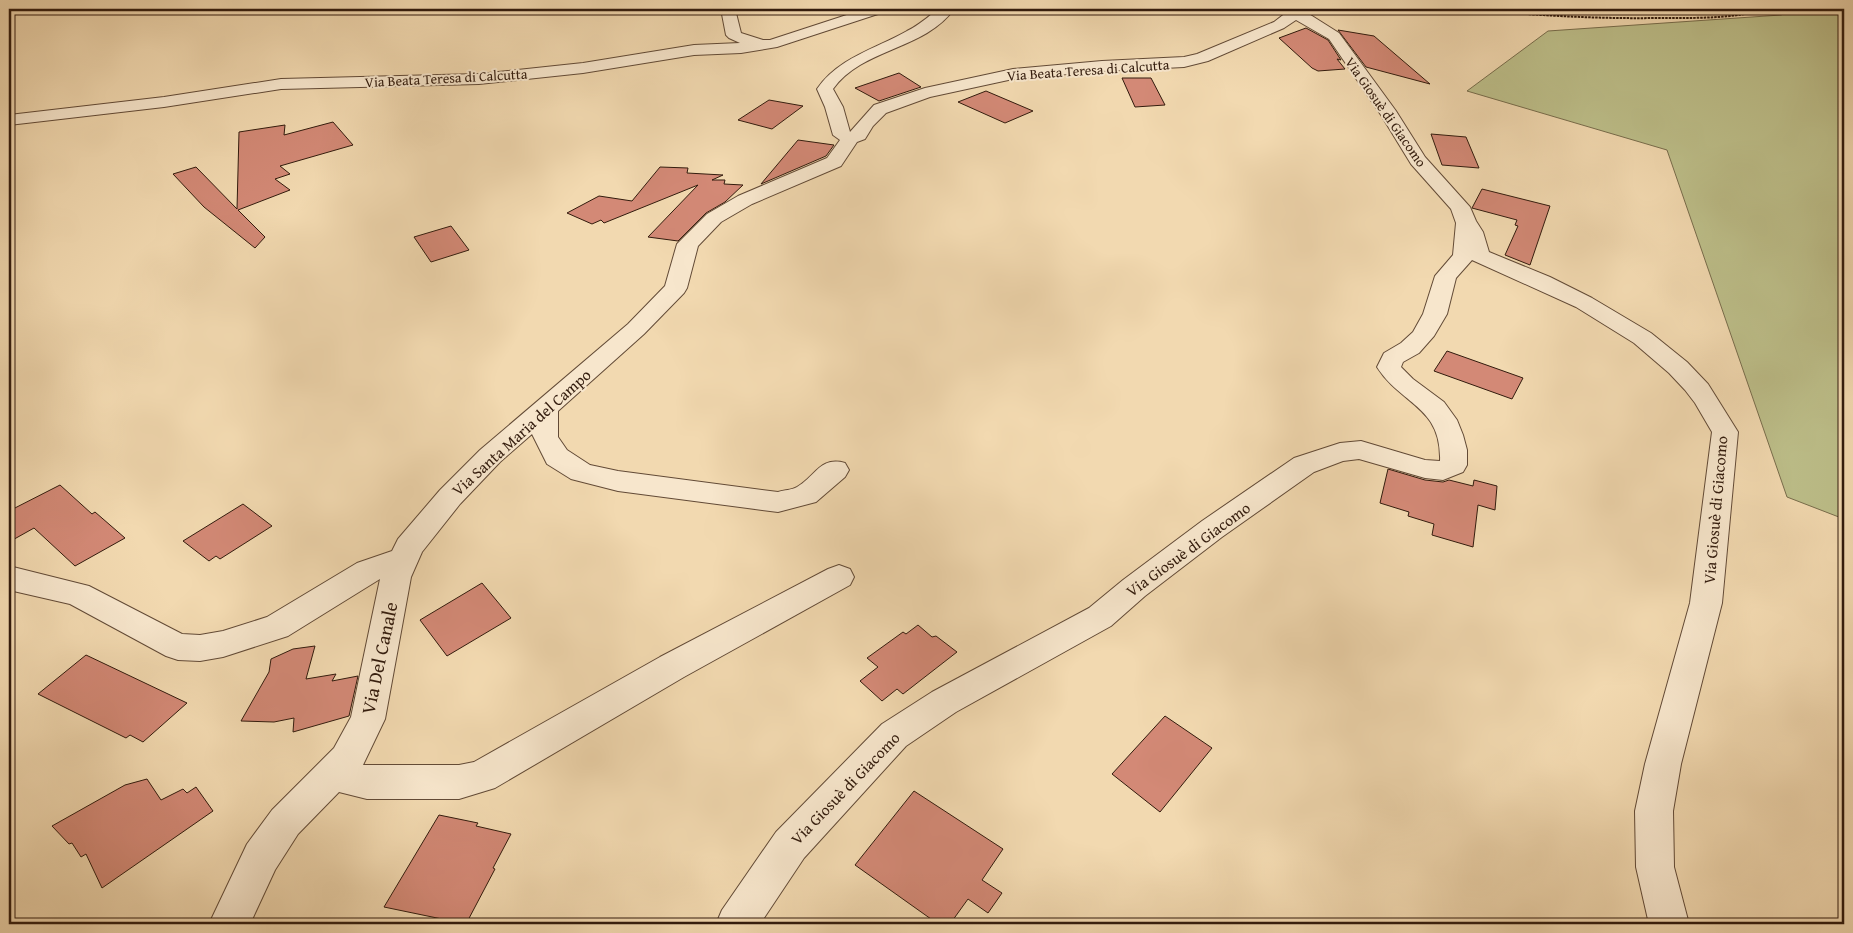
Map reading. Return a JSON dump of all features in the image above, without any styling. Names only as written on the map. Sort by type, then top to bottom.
[{"type":"street","points":[[728,9],[734,35],[762,45]]},
{"type":"street","name":"Via Beata Teresa di Calcutta","points":[[9,120],[164,102],[281,84],[479,79],[583,68],[694,50],[762,45],[879,9]]},
{"type":"street","points":[[850,138],[846,138],[840,130],[836,113],[826,93],[827,85],[850,66],[911,35],[948,9]]},
{"type":"street","name":"Via Beata Teresa di Calcutta","points":[[850,138],[859,135],[865,124],[880,109],[925,93],[1013,74],[1102,66],[1184,62],[1202,58],[1280,25],[1295,11]]},
{"type":"street","name":"Via Giosuè di Giacomo","points":[[1295,11],[1334,36],[1390,115],[1418,160],[1432,178],[1460,207],[1466,223],[1473,232],[1479,255],[1494,265],[1540,281],[1598,309],[1641,337],[1696,385],[1725,432],[1706,603],[1663,764],[1654,811],[1655,866],[1669,924]]},
{"type":"street","name":"Via Santa Maria del Campo","points":[[404,559],[408,547],[450,497],[490,456],[636,328],[676,288],[688,244],[714,218],[745,200],[834,162],[844,150],[850,138]]},
{"type":"street","name":"Via Giosuè di Giacomo","points":[[736,924],[790,845],[894,735],[944,702],[1100,617],[1134,588],[1212,529],[1304,465],[1340,452],[1361,450],[1424,470],[1443,471],[1453,465],[1454,450],[1449,431],[1436,408],[1403,385],[1389,367],[1393,358],[1410,348],[1422,336],[1435,314],[1446,276],[1464,256],[1466,223]]},
{"type":"street","points":[[546,408],[545,438],[557,457],[580,472],[618,481],[778,502],[806,495],[834,470]]},
{"type":"street","points":[[9,578],[78,594],[178,647],[200,648],[231,642],[277,627],[368,571],[404,559]]},
{"type":"street","name":"Via Del Canale","points":[[229,924],[261,857],[285,822],[347,759],[368,719],[396,577],[404,559]]},
{"type":"street","points":[[332,774],[367,782],[458,782],[482,776],[672,667],[839,577]]},
{"type":"path","points":[[1466,9],[1620,19],[1708,18],[1749,14],[1768,9]]},
{"type":"green space","points":[[1797,9],[1844,9],[1844,519],[1787,497],[1667,150],[1467,91],[1548,31],[1781,15]]},
{"type":"building","points":[[1306,28],[1328,40],[1341,60],[1337,59],[1345,69],[1318,71],[1312,68],[1279,38]]},
{"type":"building","points":[[1338,30],[1374,36],[1430,84],[1366,67]]},
{"type":"building","points":[[899,73],[921,87],[879,101],[855,88]]},
{"type":"building","points":[[1122,78],[1151,78],[1165,105],[1135,107]]},
{"type":"building","points":[[986,91],[1033,111],[1005,123],[958,102]]},
{"type":"building","points":[[769,100],[803,106],[772,129],[738,120]]},
{"type":"building","points":[[333,122],[353,145],[280,166],[290,174],[275,179],[290,190],[238,210],[265,237],[255,248],[204,207],[173,174],[196,167],[237,209],[239,132],[285,125],[284,135]]},
{"type":"building","points":[[1431,134],[1466,137],[1479,168],[1442,165]]},
{"type":"building","points":[[798,140],[834,145],[826,156],[761,184]]},
{"type":"building","points":[[660,167],[688,168],[687,173],[723,175],[712,180],[725,180],[724,184],[743,185],[725,202],[706,213],[678,241],[648,237],[698,185],[604,223],[601,220],[592,224],[567,213],[599,196],[632,201]]},
{"type":"building","points":[[1482,189],[1550,206],[1530,265],[1505,255],[1518,226],[1515,225],[1517,220],[1472,208]]},
{"type":"building","points":[[451,226],[469,250],[431,262],[414,237]]},
{"type":"building","points":[[1447,351],[1523,378],[1512,399],[1434,371]]},
{"type":"building","points":[[1388,469],[1425,480],[1443,482],[1449,480],[1473,486],[1474,480],[1497,486],[1495,510],[1478,505],[1473,547],[1432,535],[1434,524],[1408,516],[1409,512],[1380,503]]},
{"type":"building","points":[[60,485],[92,514],[95,512],[125,538],[75,566],[34,528],[9,542],[9,511]]},
{"type":"building","points":[[243,504],[272,526],[220,559],[216,556],[209,561],[183,541]]},
{"type":"building","points":[[482,583],[511,618],[447,656],[420,620]]},
{"type":"building","points":[[918,625],[932,637],[936,636],[957,652],[903,694],[897,689],[882,701],[860,681],[878,667],[867,658],[903,632],[906,634]]},
{"type":"building","points":[[315,646],[306,679],[336,674],[332,681],[358,676],[349,716],[293,732],[294,718],[274,722],[241,721],[269,672],[271,659],[293,649]]},
{"type":"building","points":[[86,655],[187,703],[143,742],[130,735],[126,738],[38,694]]},
{"type":"building","points":[[1165,716],[1212,748],[1160,812],[1112,774]]},
{"type":"building","points":[[147,779],[161,800],[183,789],[187,793],[196,787],[213,811],[102,888],[86,854],[81,857],[72,843],[69,844],[52,826],[125,785]]},
{"type":"building","points":[[914,791],[1003,849],[982,880],[1002,893],[988,913],[968,899],[950,924],[938,924],[855,865]]},
{"type":"building","points":[[439,815],[478,823],[476,826],[511,834],[466,924],[384,907]]}]
